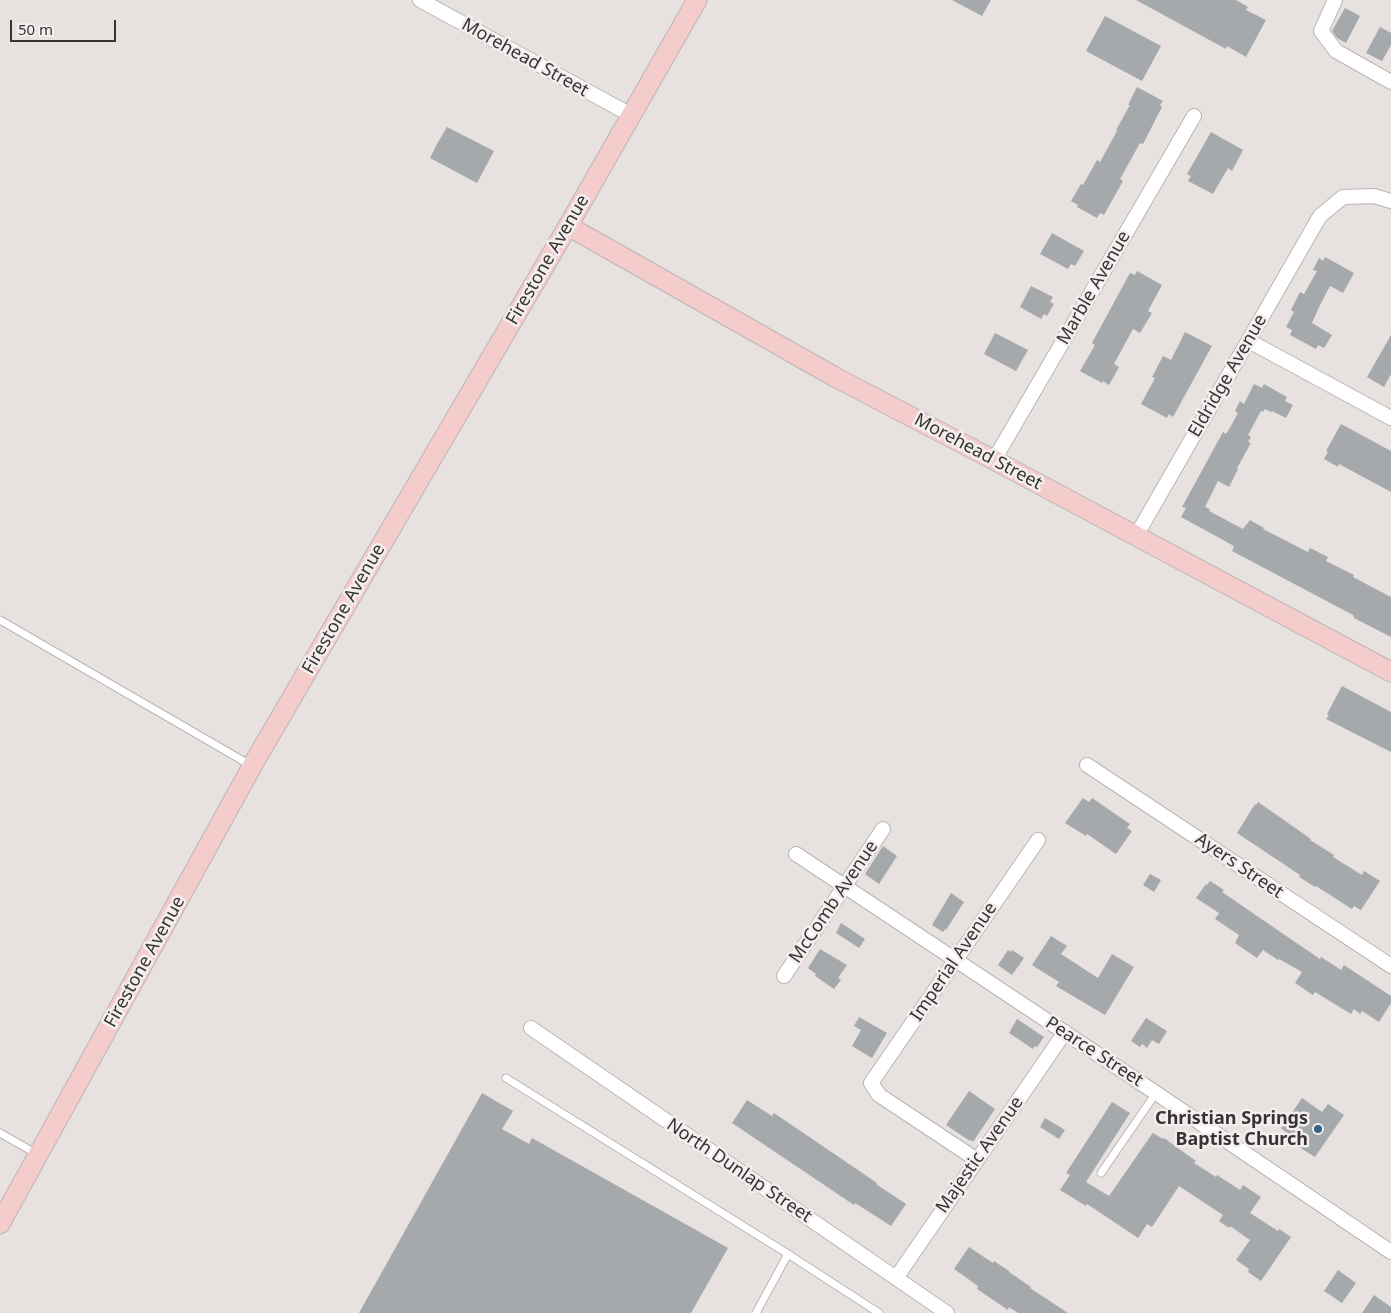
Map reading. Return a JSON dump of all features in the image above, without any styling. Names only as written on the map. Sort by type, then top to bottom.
[{"type":"main road","name":"Firestone Avenue","points":[[0,1224],[252,766],[568,226],[697,0]]},
{"type":"main road","name":"Morehead Street","points":[[568,226],[835,377],[1391,672]]},
{"type":"street","name":"Morehead Street","points":[[420,0],[631,115]]},
{"type":"street","points":[[1335,0],[1320,31],[1336,51],[1391,82]]},
{"type":"street","name":"Marble Avenue","points":[[994,460],[1194,116]]},
{"type":"street","name":"Eldridge Avenue","points":[[1136,536],[1320,216],[1343,197],[1374,196],[1391,201]]},
{"type":"street","points":[[1249,341],[1391,418]]},
{"type":"street","name":"Ayers Street","points":[[1087,765],[1391,966]]},
{"type":"street","name":"McComb Avenue","points":[[784,976],[883,829]]},
{"type":"street","name":"Imperial Avenue","points":[[977,1160],[879,1094],[871,1084],[1038,840]]},
{"type":"street","name":"Pearce Street","points":[[796,854],[1065,1032],[1391,1252]]},
{"type":"street","name":"North Dunlap Street","points":[[531,1028],[948,1313]]},
{"type":"street","name":"Majestic Avenue","points":[[896,1278],[1065,1032]]},
{"type":"lane","points":[[0,620],[252,766]]},
{"type":"lane","points":[[506,1078],[879,1313]]},
{"type":"lane","points":[[1101,1173],[1156,1093]]},
{"type":"lane","points":[[0,1133],[38,1154]]},
{"type":"lane","points":[[756,1313],[788,1254]]},
{"type":"building","points":[[952,0],[991,0],[982,16]]},
{"type":"building","points":[[1136,0],[1236,0],[1248,7],[1246,10],[1266,20],[1246,57],[1227,46],[1226,49]]},
{"type":"building","points":[[1345,8],[1360,16],[1346,43],[1337,38],[1332,31]]},
{"type":"building","points":[[1105,16],[1161,46],[1142,81],[1086,51]]},
{"type":"building","points":[[1380,27],[1391,33],[1391,45],[1382,61],[1366,53]]},
{"type":"building","points":[[1137,87],[1163,101],[1160,105],[1162,107],[1143,144],[1140,143],[1120,179],[1123,181],[1104,215],[1100,213],[1097,218],[1077,207],[1078,205],[1071,201],[1081,184],[1083,185],[1097,160],[1100,162],[1130,105],[1128,105]]},
{"type":"building","points":[[447,127],[494,151],[477,183],[430,158]]},
{"type":"building","points":[[1211,132],[1243,150],[1232,171],[1228,168],[1213,194],[1188,181],[1191,176],[1187,174]]},
{"type":"building","points":[[1052,233],[1084,251],[1075,266],[1071,264],[1068,269],[1040,254]]},
{"type":"building","points":[[1325,257],[1354,273],[1343,293],[1330,286],[1320,305],[1312,323],[1332,335],[1324,348],[1318,345],[1316,349],[1290,335],[1292,330],[1286,327],[1294,312],[1291,310],[1300,292],[1304,294],[1317,271],[1313,270],[1319,258],[1323,261]]},
{"type":"building","points":[[1137,271],[1162,285],[1148,311],[1152,313],[1140,333],[1133,329],[1114,364],[1119,367],[1109,385],[1080,371],[1095,345],[1092,343],[1130,273],[1135,275]]},
{"type":"building","points":[[1031,286],[1053,297],[1050,302],[1054,304],[1047,316],[1044,314],[1041,319],[1020,307]]},
{"type":"building","points":[[1185,332],[1212,346],[1173,417],[1169,414],[1167,418],[1141,404],[1155,378],[1152,377],[1163,356],[1171,360]]},
{"type":"building","points":[[995,333],[1028,350],[1016,371],[984,354]]},
{"type":"building","points":[[1391,335],[1391,374],[1384,387],[1367,377]]},
{"type":"building","points":[[1254,384],[1262,388],[1264,384],[1287,397],[1285,401],[1293,405],[1286,418],[1265,409],[1263,412],[1261,411],[1248,435],[1251,437],[1248,442],[1251,443],[1229,487],[1218,481],[1205,507],[1243,529],[1250,520],[1263,529],[1308,552],[1310,548],[1328,557],[1326,561],[1391,597],[1391,637],[1232,551],[1234,546],[1181,517],[1186,508],[1182,507],[1223,432],[1226,434],[1238,413],[1235,411],[1240,401],[1244,404]]},
{"type":"building","points":[[1341,424],[1391,451],[1391,492],[1339,464],[1338,467],[1324,459],[1328,452],[1326,451]]},
{"type":"building","points":[[1342,686],[1391,712],[1391,752],[1326,719]]},
{"type":"building","points":[[1083,798],[1089,802],[1092,798],[1130,824],[1127,828],[1132,831],[1116,854],[1087,834],[1086,836],[1065,823]]},
{"type":"building","points":[[1258,802],[1334,855],[1333,857],[1362,875],[1364,871],[1380,881],[1361,910],[1354,906],[1352,909],[1315,887],[1237,833]]},
{"type":"building","points":[[883,846],[897,856],[879,884],[865,874]]},
{"type":"building","points":[[1150,874],[1161,880],[1154,892],[1143,885]]},
{"type":"building","points":[[1210,881],[1224,890],[1222,892],[1320,959],[1321,957],[1341,970],[1344,965],[1391,996],[1391,1003],[1379,1022],[1362,1011],[1360,1014],[1354,1009],[1351,1014],[1315,992],[1313,995],[1295,983],[1302,972],[1263,950],[1257,958],[1235,943],[1239,935],[1215,919],[1219,913],[1196,898]]},
{"type":"building","points":[[951,893],[964,902],[943,932],[932,925]]},
{"type":"building","points":[[841,923],[865,939],[859,948],[836,933]]},
{"type":"building","points":[[1051,936],[1067,946],[1061,954],[1098,978],[1112,954],[1134,967],[1105,1015],[1056,986],[1059,982],[1032,965]]},
{"type":"building","points":[[820,949],[847,965],[838,978],[841,980],[834,989],[815,976],[816,974],[808,968]]},
{"type":"building","points":[[1008,950],[1011,952],[1012,950],[1024,958],[1012,975],[998,965]]},
{"type":"building","points":[[859,1017],[887,1033],[872,1058],[852,1046],[861,1030],[854,1026]]},
{"type":"building","points":[[1146,1018],[1167,1031],[1159,1044],[1152,1040],[1147,1048],[1142,1044],[1140,1047],[1131,1041]]},
{"type":"building","points":[[1017,1019],[1044,1037],[1037,1047],[1035,1046],[1033,1049],[1009,1033]]},
{"type":"building","points":[[969,1091],[995,1109],[973,1142],[946,1125]]},
{"type":"building","points":[[482,1093],[513,1111],[502,1129],[529,1144],[532,1138],[728,1248],[691,1313],[359,1313]]},
{"type":"building","points":[[1302,1098],[1322,1112],[1328,1104],[1344,1115],[1315,1157],[1299,1147],[1301,1144],[1286,1134],[1281,1128]]},
{"type":"building","points":[[747,1100],[772,1116],[774,1113],[906,1204],[891,1226],[855,1203],[854,1205],[732,1123]]},
{"type":"building","points":[[1112,1102],[1130,1113],[1086,1182],[1109,1196],[1152,1134],[1164,1138],[1196,1161],[1194,1163],[1216,1177],[1217,1175],[1240,1190],[1243,1185],[1261,1197],[1250,1213],[1291,1237],[1261,1281],[1236,1260],[1250,1240],[1219,1221],[1223,1215],[1179,1186],[1152,1227],[1147,1224],[1138,1238],[1087,1204],[1086,1206],[1060,1190],[1070,1175],[1066,1173]]},
{"type":"building","points":[[1045,1118],[1065,1130],[1059,1139],[1040,1127]]},
{"type":"building","points":[[969,1247],[1009,1271],[1030,1288],[1068,1313],[1018,1313],[1009,1307],[1008,1310],[977,1289],[978,1286],[954,1269]]},
{"type":"building","points":[[1338,1270],[1356,1283],[1342,1303],[1324,1291]]},
{"type":"building","points":[[1374,1295],[1391,1307],[1391,1313],[1362,1313]]},
{"type":"place","name":"Christian Springs Baptist Church","points":[[1318,1129]]}]
